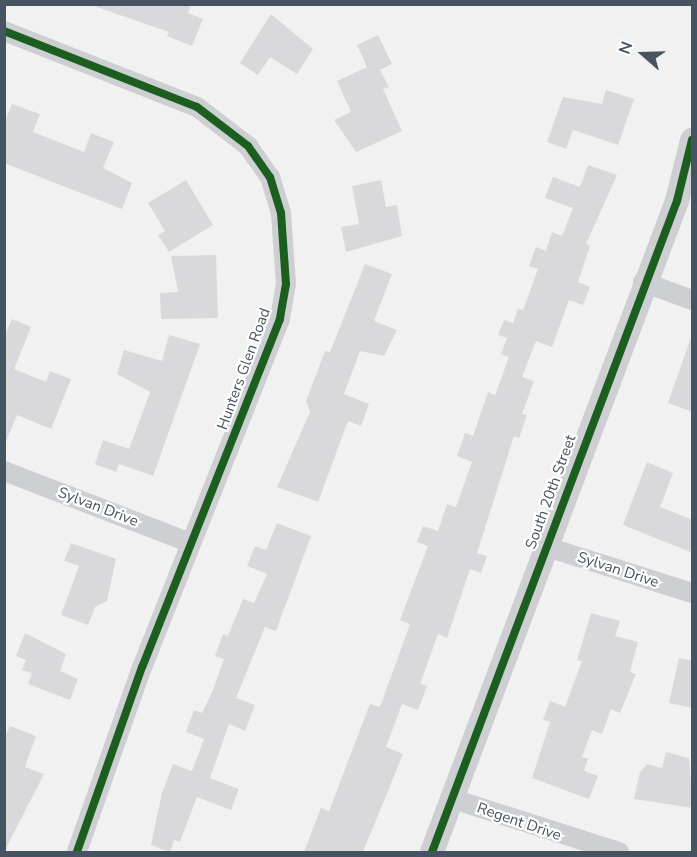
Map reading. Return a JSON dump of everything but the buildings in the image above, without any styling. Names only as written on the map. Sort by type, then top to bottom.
[{"type":"street","name":"Hunters Glen Road","points":[[4,31],[197,108],[248,146],[270,177],[281,213],[286,284],[280,319],[191,543],[77,852]]},
{"type":"street","name":"South 20th Street","points":[[432,852],[643,282],[677,201],[693,140]]},
{"type":"street","points":[[643,282],[693,300]]},
{"type":"street","name":"Sylvan Drive","points":[[4,471],[191,543]]},
{"type":"street","name":"Sylvan Drive","points":[[544,546],[693,592]]},
{"type":"street","name":"Regent Drive","points":[[453,799],[619,852]]},
{"type":"cycle path","points":[[4,31],[197,107],[248,146],[270,177],[281,213],[286,284],[280,319],[142,667],[77,852]]},
{"type":"cycle path","points":[[432,852],[677,201],[692,140]]}]
